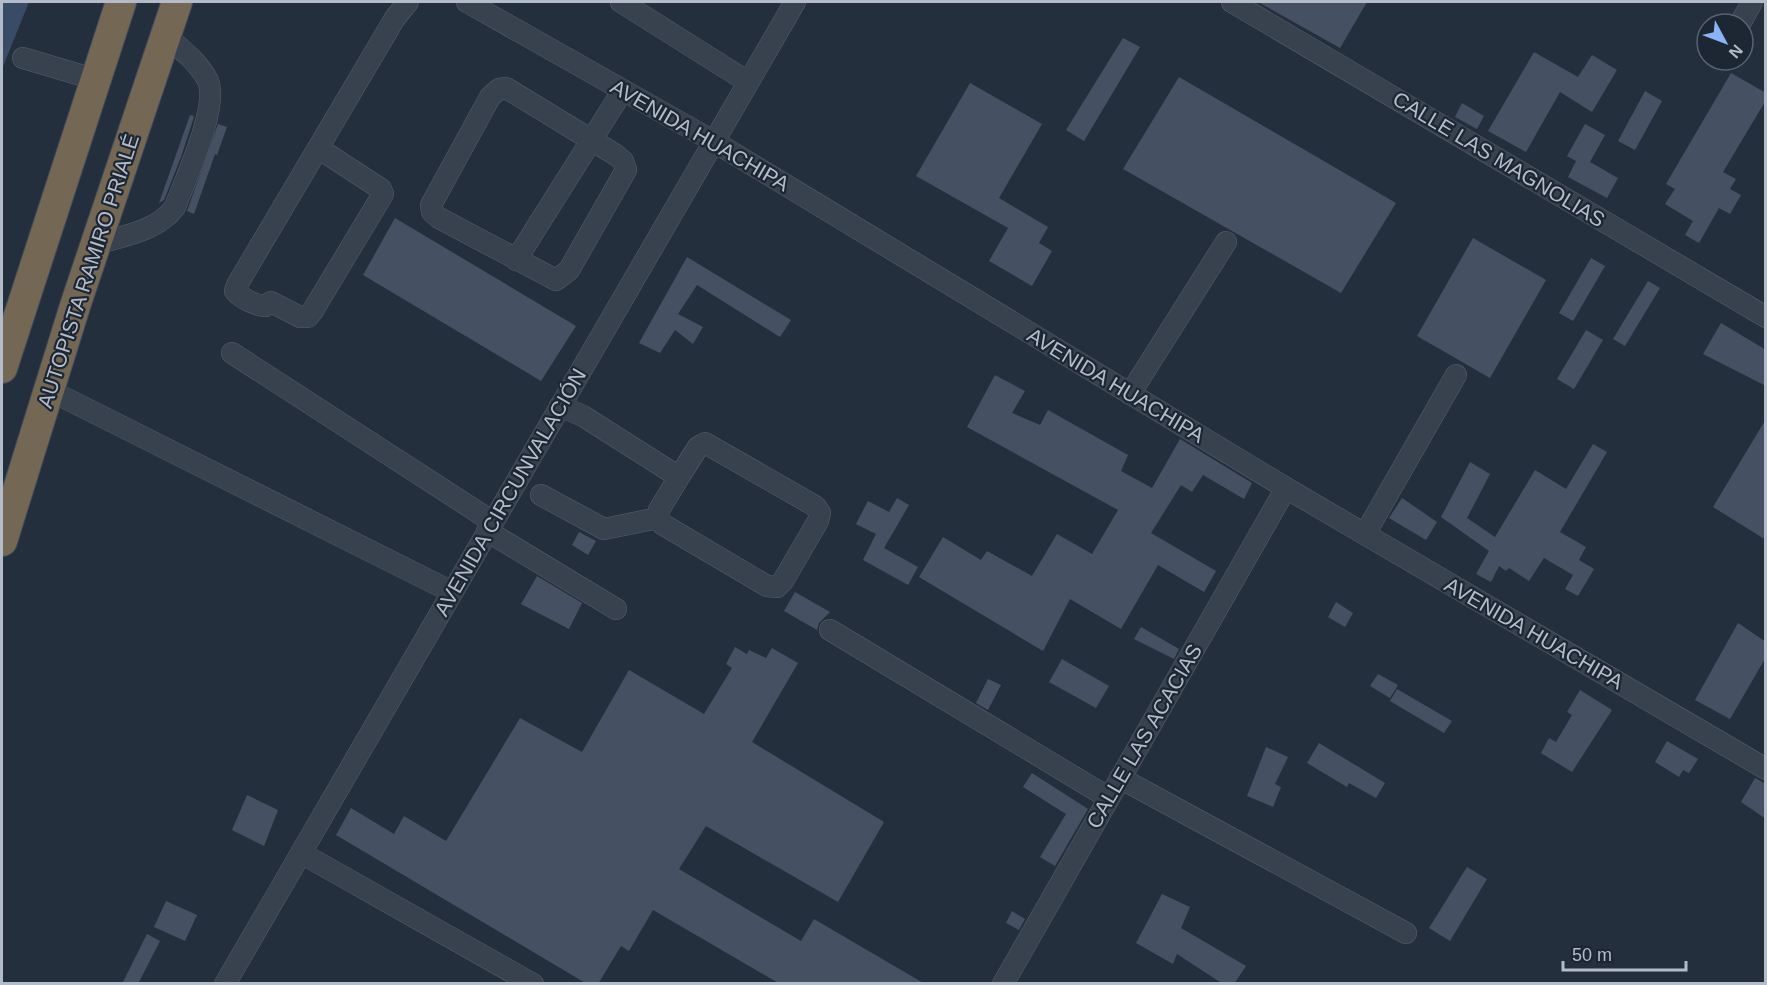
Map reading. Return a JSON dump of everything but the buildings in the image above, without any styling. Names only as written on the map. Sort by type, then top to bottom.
[{"type":"highway","points":[[2,368],[94,79],[121,2]]},
{"type":"highway","name":"AUTOPISTA RAMIRO PRIALÉ","points":[[2,541],[96,244],[177,2]]},
{"type":"street","points":[[318,148],[381,189],[383,194],[312,312],[308,317],[300,317],[271,302],[265,306],[258,305],[235,291],[318,148],[395,18],[408,2]]},
{"type":"street","name":"AVENIDA HUACHIPA","points":[[467,2],[713,141],[1286,488],[1766,769]]},
{"type":"street","points":[[621,2],[748,82]]},
{"type":"street","name":"AVENIDA CIRCUNVALACIÓN","points":[[227,983],[795,2]]},
{"type":"street","name":"CALLE LAS MAGNOLIAS","points":[[1232,2],[1766,317]]},
{"type":"street","points":[[96,244],[144,230],[167,218],[175,207],[212,107],[209,81],[197,65],[165,35]]},
{"type":"street","points":[[23,58],[94,79]]},
{"type":"street","points":[[506,88],[592,140],[623,161],[626,170],[569,270],[556,280],[439,218],[432,212],[431,205],[490,97],[499,89],[506,88]]},
{"type":"street","points":[[516,260],[623,90]]},
{"type":"street","points":[[1130,394],[1226,242]]},
{"type":"street","points":[[232,353],[616,609]]},
{"type":"street","points":[[1365,534],[1456,375]]},
{"type":"street","points":[[49,390],[452,592]]},
{"type":"street","points":[[560,406],[583,416],[679,477]]},
{"type":"street","points":[[705,443],[713,445],[815,506],[820,513],[818,521],[783,581],[777,586],[767,586],[662,524],[658,518],[659,510],[679,477],[698,447],[705,443]]},
{"type":"street","name":"CALLE LAS ACACIAS","points":[[1003,984],[1286,488]]},
{"type":"street","points":[[541,495],[604,529],[658,518]]},
{"type":"street","points":[[830,630],[1109,798]]},
{"type":"street","points":[[1120,778],[1406,933]]},
{"type":"street","points":[[301,853],[533,984]]},
{"type":"water","points":[[2,2],[29,2],[2,69]]}]
